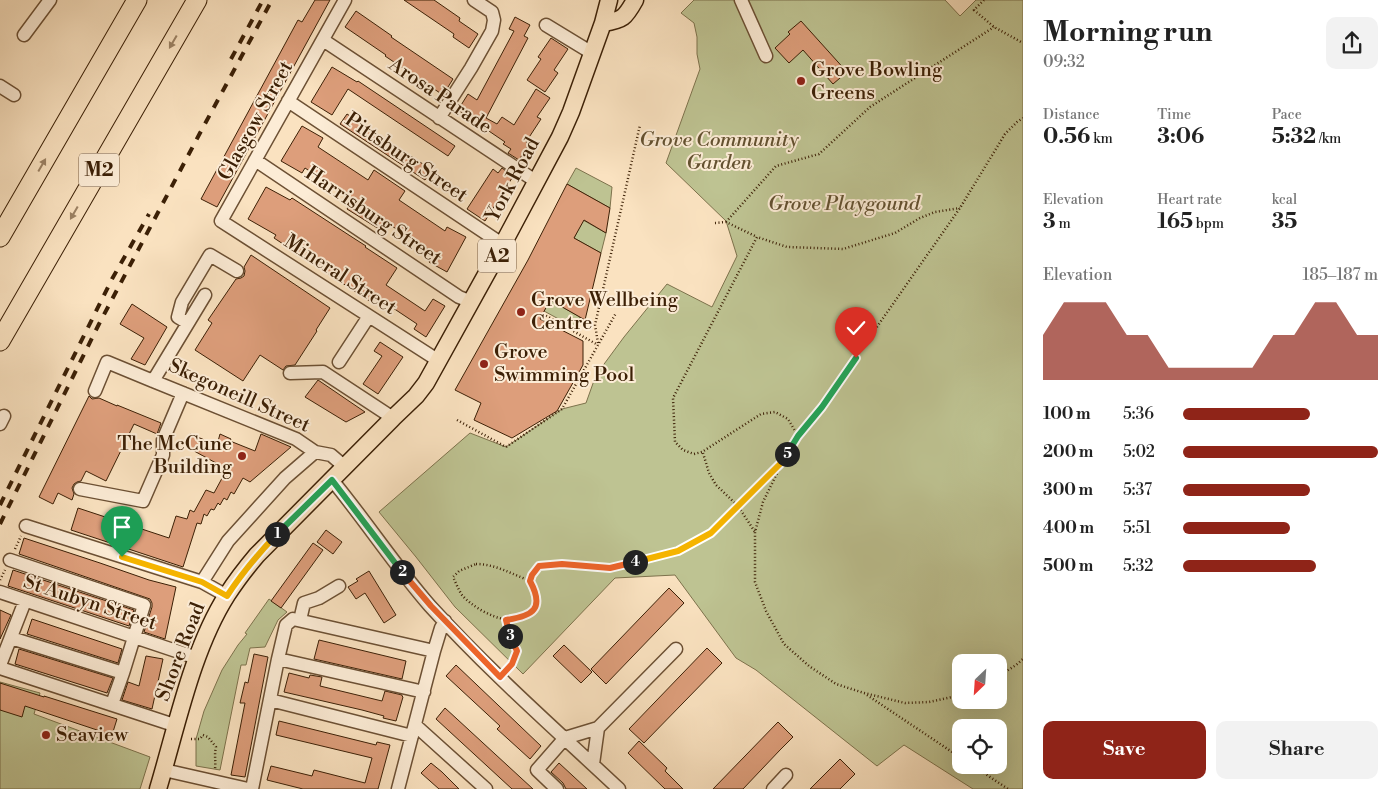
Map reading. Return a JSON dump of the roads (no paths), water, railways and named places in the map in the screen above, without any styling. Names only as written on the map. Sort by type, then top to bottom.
[{"type":"highway","name":"M2","points":[[0,237],[137,0]]},
{"type":"highway","name":"M2","points":[[0,341],[197,0]]},
{"type":"main road","name":"York Road","points":[[332,480],[422,389],[439,361],[560,137],[603,23],[609,0]]},
{"type":"main road","points":[[603,23],[617,21],[626,15],[635,0]]},
{"type":"main road","name":"Shore Road","points":[[158,789],[197,658],[227,596],[241,574],[257,555],[332,480]]},
{"type":"street","points":[[24,36],[50,0]]},
{"type":"street","name":"Glasgow Street","points":[[221,221],[345,0]]},
{"type":"street","points":[[439,118],[492,31],[494,20],[492,12],[474,0]]},
{"type":"street","points":[[741,0],[766,56]]},
{"type":"street","points":[[546,24],[592,53]]},
{"type":"street","name":"Arosa Parade","points":[[323,40],[537,182]]},
{"type":"street","points":[[0,86],[14,95]]},
{"type":"street","name":"Pittsburg Street","points":[[288,101],[503,244]]},
{"type":"street","name":"Harrisburg Street","points":[[255,160],[459,296],[472,302]]},
{"type":"street","name":"Mineral Street","points":[[221,221],[439,361]]},
{"type":"street","points":[[188,323],[178,317],[182,302],[210,255],[237,271]]},
{"type":"street","name":"Skegoneill Street","points":[[205,296],[152,380],[296,439],[315,452]]},
{"type":"street","points":[[339,362],[369,316]]},
{"type":"street","points":[[95,391],[107,362],[152,380]]},
{"type":"street","points":[[290,373],[323,372],[393,418]]},
{"type":"street","points":[[80,489],[143,501],[163,455],[163,440],[183,393]]},
{"type":"street","points":[[315,452],[331,455],[345,467]]},
{"type":"street","name":"Shore Road","points":[[202,582],[228,540],[285,478],[315,452]]},
{"type":"street","points":[[332,480],[413,586],[445,621],[500,677],[619,789]]},
{"type":"street","points":[[26,526],[202,582],[227,596]]},
{"type":"street","points":[[10,560],[144,604],[112,704]]},
{"type":"street","points":[[300,620],[304,603],[319,598],[339,586]]},
{"type":"street","name":"St Aubyn Street","points":[[0,592],[197,658]]},
{"type":"street","points":[[25,601],[0,666],[177,726]]},
{"type":"street","points":[[252,789],[286,625],[293,619],[434,651]]},
{"type":"street","points":[[398,789],[434,651],[445,621]]},
{"type":"street","points":[[11,638],[123,673]]},
{"type":"street","points":[[557,789],[537,770],[566,738],[598,728],[676,649]]},
{"type":"street","points":[[278,659],[424,692]]},
{"type":"street","points":[[270,700],[414,731],[486,789]]},
{"type":"street","points":[[593,764],[598,728]]},
{"type":"street","points":[[164,770],[248,789]]},
{"type":"street","points":[[772,789],[786,775]]},
{"type":"railway","points":[[231,59],[263,0]]},
{"type":"railway","points":[[0,524],[99,324],[272,0]]},
{"type":"railway","points":[[0,505],[112,279],[149,214]]},
{"type":"place","name":"Grove Bowling Greens","points":[[801,81]]},
{"type":"place","name":"Grove Wellbeing Centre","points":[[521,312]]},
{"type":"place","name":"Grove Swimming Pool","points":[[484,364]]},
{"type":"place","name":"The McCune Building","points":[[242,456]]},
{"type":"place","name":"Seaview","points":[[46,735]]},
{"type":"park label","name":"Grove Community Garden","points":[[719,152]]},
{"type":"park label","name":"Grove Playgound","points":[[844,204]]}]
